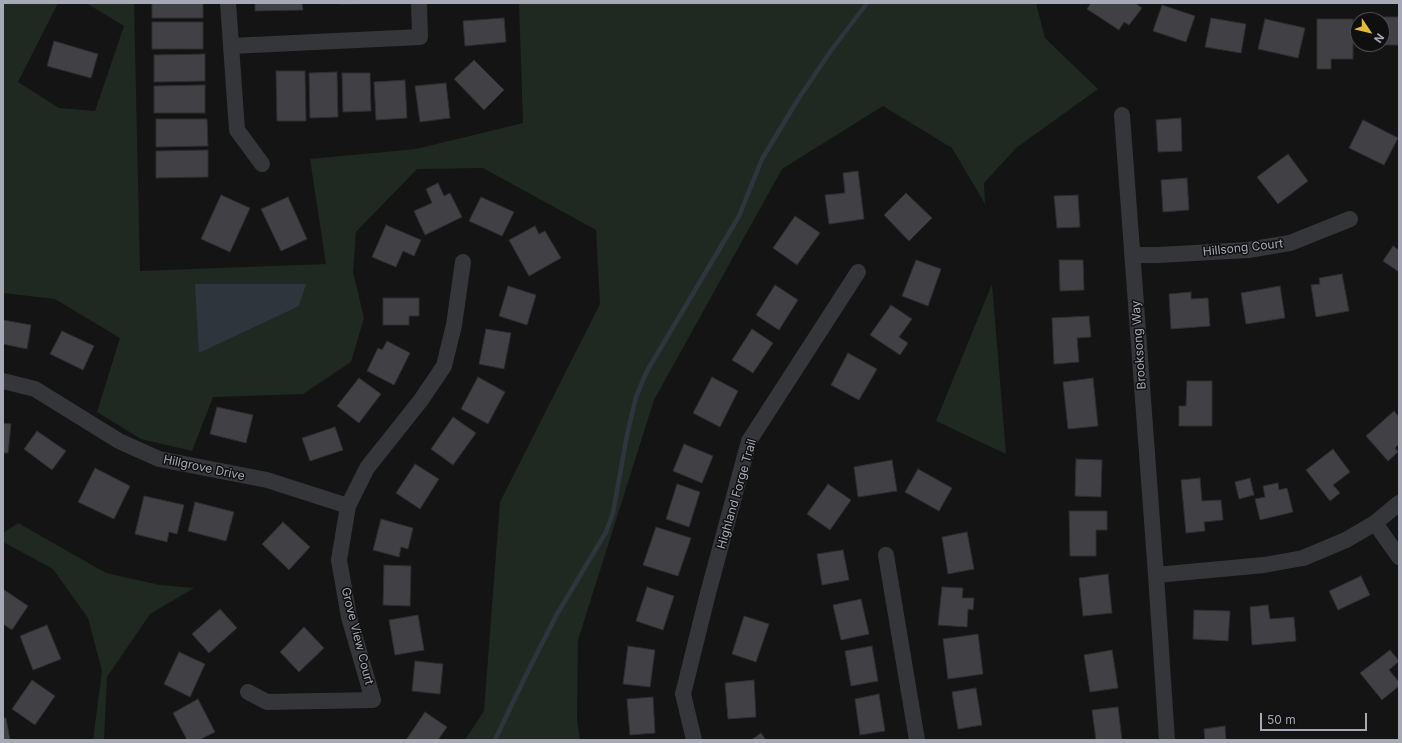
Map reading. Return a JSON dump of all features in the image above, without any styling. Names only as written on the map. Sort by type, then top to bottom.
[{"type":"street","points":[[228,3],[237,130],[262,164]]},
{"type":"street","points":[[231,46],[420,37],[418,3]]},
{"type":"street","name":"Brooksong Way","points":[[1122,115],[1167,740]]},
{"type":"street","name":"Hillsong Court","points":[[1132,255],[1248,250],[1290,243],[1350,219]]},
{"type":"street","name":"Grove View Court","points":[[248,692],[267,702],[373,700],[349,616],[339,560],[348,506],[367,468],[422,400],[444,366],[454,325],[463,262]]},
{"type":"street","name":"Highland Forge Trail","points":[[694,740],[683,694],[749,441],[858,272]]},
{"type":"street","name":"Hillgrove Drive","points":[[3,381],[35,389],[120,441],[160,459],[267,480],[348,506]]},
{"type":"street","points":[[1156,574],[1264,565],[1303,558],[1346,540],[1375,523],[1399,503]]},
{"type":"street","points":[[1375,523],[1399,557]]},
{"type":"street","points":[[886,555],[917,740]]},
{"type":"shaded area","points":[[3,3],[58,3],[18,82],[59,108],[95,111],[124,26],[86,3],[134,3],[140,271],[326,264],[310,159],[416,149],[523,123],[519,3],[1036,3],[1045,38],[1098,89],[1016,148],[984,183],[985,204],[952,148],[883,106],[782,169],[654,400],[578,640],[577,720],[580,740],[465,740],[484,711],[500,502],[600,304],[596,230],[483,168],[417,169],[356,232],[353,272],[364,318],[351,362],[303,394],[213,397],[192,451],[141,439],[97,412],[120,338],[55,299],[3,293]]},
{"type":"shaded area","points":[[195,284],[306,284],[299,306],[199,353]]},
{"type":"shaded area","points":[[992,284],[1006,454],[936,421]]},
{"type":"shaded area","points":[[18,523],[106,573],[160,585],[194,588],[150,614],[107,677],[104,740],[93,740],[102,671],[88,618],[53,569],[3,542],[3,533]]},
{"type":"building","points":[[152,3],[203,3],[203,18],[152,18]]},
{"type":"building","points":[[255,3],[302,3],[303,10],[255,11]]},
{"type":"building","points":[[341,3],[388,3],[341,4]]},
{"type":"building","points":[[1091,3],[1135,3],[1142,8],[1129,25],[1124,22],[1119,30],[1087,9]]},
{"type":"building","points":[[1162,5],[1195,16],[1186,42],[1153,31]]},
{"type":"building","points":[[1390,17],[1399,17],[1399,45],[1390,45]]},
{"type":"building","points":[[504,18],[506,42],[465,46],[463,21]]},
{"type":"building","points":[[1211,18],[1246,24],[1241,53],[1205,47]]},
{"type":"building","points":[[1265,19],[1305,28],[1298,58],[1258,49]]},
{"type":"building","points":[[1317,19],[1350,19],[1350,52],[1353,52],[1353,59],[1331,59],[1331,69],[1317,69]]},
{"type":"building","points":[[152,22],[203,22],[203,49],[152,49]]},
{"type":"building","points":[[54,41],[98,54],[91,78],[47,66]]},
{"type":"building","points":[[205,54],[205,81],[154,82],[154,55]]},
{"type":"building","points":[[474,60],[504,90],[484,110],[454,79]]},
{"type":"building","points":[[276,71],[305,71],[306,121],[277,121]]},
{"type":"building","points":[[337,72],[338,117],[310,118],[309,73]]},
{"type":"building","points":[[342,73],[370,73],[371,111],[343,112]]},
{"type":"building","points":[[405,80],[407,118],[376,120],[374,82]]},
{"type":"building","points":[[446,83],[450,118],[420,122],[415,86]]},
{"type":"building","points":[[205,85],[205,113],[154,113],[154,86]]},
{"type":"building","points":[[1181,118],[1182,151],[1158,152],[1156,120]]},
{"type":"building","points":[[156,119],[207,119],[208,146],[156,147]]},
{"type":"building","points":[[1363,120],[1398,138],[1384,165],[1349,148]]},
{"type":"building","points":[[208,150],[208,177],[156,178],[156,151]]},
{"type":"building","points":[[1288,154],[1308,181],[1278,204],[1257,177]]},
{"type":"building","points":[[858,171],[864,219],[829,224],[825,195],[845,193],[843,173]]},
{"type":"building","points":[[1187,178],[1189,210],[1163,212],[1161,180]]},
{"type":"building","points":[[438,183],[444,196],[450,193],[462,217],[425,235],[414,211],[432,203],[426,189]]},
{"type":"building","points":[[906,193],[932,218],[909,241],[884,215]]},
{"type":"building","points":[[221,195],[250,208],[230,252],[201,239]]},
{"type":"building","points":[[1078,195],[1080,227],[1057,228],[1054,196]]},
{"type":"building","points":[[288,197],[307,239],[281,251],[261,209]]},
{"type":"building","points":[[481,197],[514,212],[502,236],[469,221]]},
{"type":"building","points":[[795,216],[820,233],[797,265],[773,248]]},
{"type":"building","points":[[386,225],[421,240],[414,256],[403,251],[396,267],[372,257]]},
{"type":"building","points":[[535,226],[539,234],[545,231],[561,258],[529,276],[509,240]]},
{"type":"building","points":[[1393,246],[1399,250],[1399,272],[1383,261]]},
{"type":"building","points":[[916,260],[941,269],[928,306],[902,296]]},
{"type":"building","points":[[1059,260],[1083,260],[1084,290],[1060,291]]},
{"type":"building","points":[[1342,274],[1349,311],[1316,317],[1311,285],[1320,284],[1319,278]]},
{"type":"building","points":[[775,285],[798,300],[779,330],[756,315]]},
{"type":"building","points":[[508,286],[536,295],[527,325],[499,316]]},
{"type":"building","points":[[1280,286],[1285,318],[1246,324],[1241,293]]},
{"type":"building","points":[[1191,292],[1191,299],[1208,298],[1210,326],[1171,329],[1169,294]]},
{"type":"building","points":[[383,298],[419,298],[419,316],[409,316],[409,325],[383,325]]},
{"type":"building","points":[[891,305],[912,319],[899,337],[908,343],[900,355],[870,335]]},
{"type":"building","points":[[1089,316],[1091,337],[1077,338],[1079,362],[1054,364],[1052,318]]},
{"type":"building","points":[[3,320],[31,325],[27,349],[3,344]]},
{"type":"building","points":[[486,329],[511,333],[504,369],[479,364]]},
{"type":"building","points":[[752,329],[773,343],[753,373],[732,360]]},
{"type":"building","points":[[62,331],[94,346],[83,370],[50,354]]},
{"type":"building","points":[[387,341],[410,353],[394,385],[367,371],[378,348],[382,350]]},
{"type":"building","points":[[848,353],[877,369],[859,400],[831,385]]},
{"type":"building","points":[[478,377],[505,392],[488,424],[461,409]]},
{"type":"building","points":[[712,377],[738,391],[720,427],[693,413]]},
{"type":"building","points":[[359,378],[381,394],[359,423],[337,406]]},
{"type":"building","points":[[1093,378],[1098,426],[1068,429],[1063,382]]},
{"type":"building","points":[[1187,381],[1212,381],[1212,426],[1179,426],[1179,406],[1186,406]]},
{"type":"building","points":[[217,407],[253,415],[246,443],[210,434]]},
{"type":"building","points":[[1394,411],[1399,417],[1399,444],[1395,448],[1398,452],[1388,461],[1366,436]]},
{"type":"building","points":[[453,417],[476,433],[453,465],[431,449]]},
{"type":"building","points":[[3,423],[11,424],[8,453],[3,453]]},
{"type":"building","points":[[335,427],[343,450],[310,461],[302,438]]},
{"type":"building","points":[[37,431],[66,451],[52,470],[24,449]]},
{"type":"building","points":[[684,444],[713,456],[702,483],[673,471]]},
{"type":"building","points":[[1333,449],[1350,472],[1333,485],[1340,493],[1330,501],[1306,470]]},
{"type":"building","points":[[1076,459],[1102,460],[1101,497],[1075,496]]},
{"type":"building","points":[[892,460],[897,491],[858,497],[854,467]]},
{"type":"building","points":[[415,464],[439,479],[420,509],[396,493]]},
{"type":"building","points":[[95,468],[130,486],[114,519],[78,502]]},
{"type":"building","points":[[918,469],[952,488],[939,511],[905,492]]},
{"type":"building","points":[[1200,478],[1202,501],[1221,500],[1223,520],[1204,522],[1205,531],[1186,533],[1181,480]]},
{"type":"building","points":[[1250,478],[1254,495],[1239,499],[1235,482]]},
{"type":"building","points":[[1278,483],[1279,490],[1287,488],[1293,512],[1260,520],[1255,499],[1265,497],[1263,486]]},
{"type":"building","points":[[677,484],[700,492],[689,527],[666,519]]},
{"type":"building","points":[[828,484],[851,500],[830,530],[807,514]]},
{"type":"building","points":[[144,496],[184,505],[177,534],[169,532],[167,542],[135,534]]},
{"type":"building","points":[[195,502],[234,512],[226,541],[188,531]]},
{"type":"building","points":[[1069,511],[1107,511],[1107,530],[1096,530],[1096,556],[1070,556]]},
{"type":"building","points":[[381,519],[413,528],[408,549],[401,547],[399,557],[373,550]]},
{"type":"building","points":[[283,522],[310,547],[289,570],[262,544]]},
{"type":"building","points":[[656,527],[691,538],[678,576],[643,565]]},
{"type":"building","points":[[967,532],[974,569],[948,574],[942,537]]},
{"type":"building","points":[[843,550],[849,580],[822,585],[817,554]]},
{"type":"building","points":[[384,565],[411,566],[410,606],[383,605]]},
{"type":"building","points":[[1108,574],[1112,613],[1083,616],[1079,578]]},
{"type":"building","points":[[1361,576],[1370,595],[1338,610],[1329,591]]},
{"type":"building","points":[[647,587],[674,596],[663,630],[636,621]]},
{"type":"building","points":[[942,587],[963,588],[962,598],[974,598],[973,610],[968,609],[967,627],[938,625]]},
{"type":"building","points":[[3,589],[28,606],[12,630],[3,624]]},
{"type":"building","points":[[861,599],[869,634],[841,640],[833,605]]},
{"type":"building","points":[[1268,605],[1270,619],[1294,617],[1296,641],[1252,645],[1250,607]]},
{"type":"building","points":[[220,609],[237,628],[209,653],[192,634]]},
{"type":"building","points":[[1194,610],[1230,611],[1228,641],[1193,639]]},
{"type":"building","points":[[418,615],[424,650],[395,655],[389,620]]},
{"type":"building","points":[[744,616],[769,624],[756,662],[732,654]]},
{"type":"building","points":[[47,625],[61,659],[33,670],[20,636]]},
{"type":"building","points":[[304,627],[324,648],[299,672],[280,652]]},
{"type":"building","points":[[978,634],[983,674],[948,679],[943,639]]},
{"type":"building","points":[[628,646],[655,650],[650,687],[623,684]]},
{"type":"building","points":[[872,646],[878,681],[851,686],[845,651]]},
{"type":"building","points":[[1112,650],[1118,688],[1090,692],[1084,655]]},
{"type":"building","points":[[1390,650],[1399,661],[1389,670],[1399,682],[1399,686],[1382,700],[1360,673]]},
{"type":"building","points":[[179,652],[205,664],[190,697],[164,684]]},
{"type":"building","points":[[415,661],[443,664],[440,694],[412,691]]},
{"type":"building","points":[[32,680],[55,696],[35,725],[12,709]]},
{"type":"building","points":[[754,680],[756,717],[728,719],[725,683]]},
{"type":"building","points":[[976,688],[982,725],[958,729],[952,692]]},
{"type":"building","points":[[879,694],[885,731],[860,735],[855,699]]},
{"type":"building","points":[[653,697],[655,733],[630,735],[627,699]]},
{"type":"building","points":[[198,699],[215,732],[199,740],[187,740],[173,713]]},
{"type":"building","points":[[1118,707],[1122,740],[1096,740],[1092,710]]},
{"type":"building","points":[[425,712],[447,727],[438,740],[406,740]]},
{"type":"building","points":[[3,718],[6,718],[10,740],[3,740]]},
{"type":"building","points":[[1225,726],[1226,740],[1205,740],[1204,729]]},
{"type":"building","points":[[761,733],[766,740],[751,740]]},
{"type":"waterway","points":[[495,740],[556,616],[606,532],[613,513],[627,435],[636,397],[647,371],[739,216],[762,159],[797,101],[830,52],[867,3]]}]
